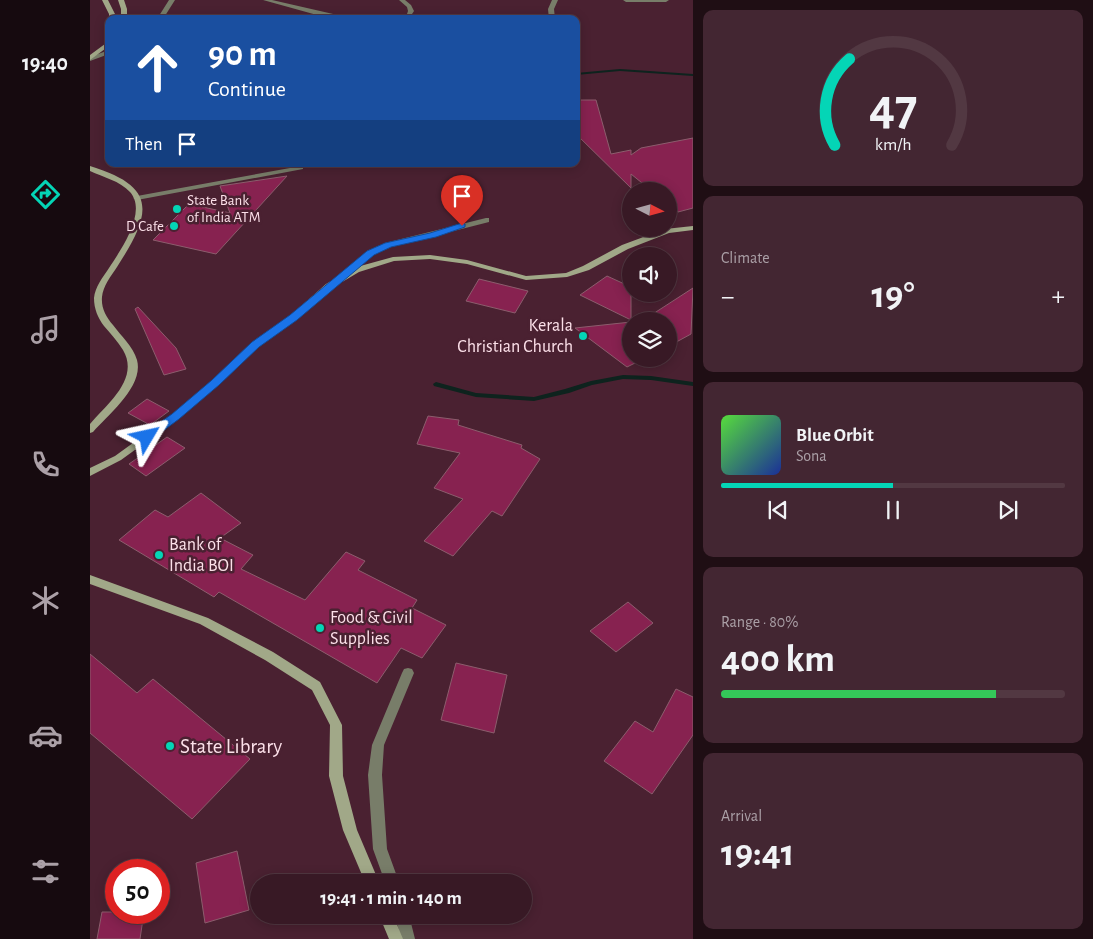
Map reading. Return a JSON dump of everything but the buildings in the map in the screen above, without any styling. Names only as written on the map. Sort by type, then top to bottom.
[{"type":"main road","points":[[105,0],[112,15]]},
{"type":"main road","points":[[121,0],[124,15]]},
{"type":"main road","points":[[90,58],[105,45]]},
{"type":"main road","points":[[90,168],[126,184],[136,194],[141,211],[135,230],[102,285],[98,300],[102,319],[124,343],[133,365],[130,381],[121,397],[90,430]]},
{"type":"main road","points":[[90,472],[118,458],[176,416],[215,383],[255,345],[293,318],[329,286],[356,270],[393,260],[430,257],[467,262],[526,278],[567,275],[586,268],[625,247],[668,231],[691,228]]},
{"type":"main road","points":[[90,580],[204,621],[269,656],[316,686],[336,725],[336,776],[350,830],[369,874]]},
{"type":"main road","points":[[390,924],[396,939]]},
{"type":"street","points":[[266,0],[329,15]]},
{"type":"street","points":[[402,0],[409,6],[411,11],[409,15]]},
{"type":"street","points":[[552,15],[551,9],[555,0]]},
{"type":"street","points":[[626,0],[666,0]]},
{"type":"street","points":[[162,15],[170,1]]},
{"type":"street","points":[[90,58],[105,53]]},
{"type":"street","points":[[137,198],[301,168]]},
{"type":"street","points":[[340,279],[370,253],[388,245],[486,220]]},
{"type":"street","points":[[389,874],[380,849],[375,775],[378,745],[408,673]]},
{"type":"street","points":[[404,924],[408,939]]},
{"type":"waterway","points":[[580,74],[620,70],[693,75]]},
{"type":"waterway","points":[[436,384],[476,395],[534,399],[591,383],[623,377],[651,378],[693,384]]},
{"type":"place","name":"State Bank of India ATM","points":[[177,209]]},
{"type":"place","name":"D Cafe","points":[[174,226]]},
{"type":"place","name":"Kerala Christian Church","points":[[583,336]]},
{"type":"place","name":"Bank of India BOI","points":[[159,555]]},
{"type":"place","name":"Food & Civil Supplies","points":[[320,628]]},
{"type":"place","name":"State Library","points":[[170,746]]},
{"type":"route","points":[[147,437],[176,416],[215,383],[255,345],[293,318],[370,253],[388,245],[433,235],[462,226]]}]
